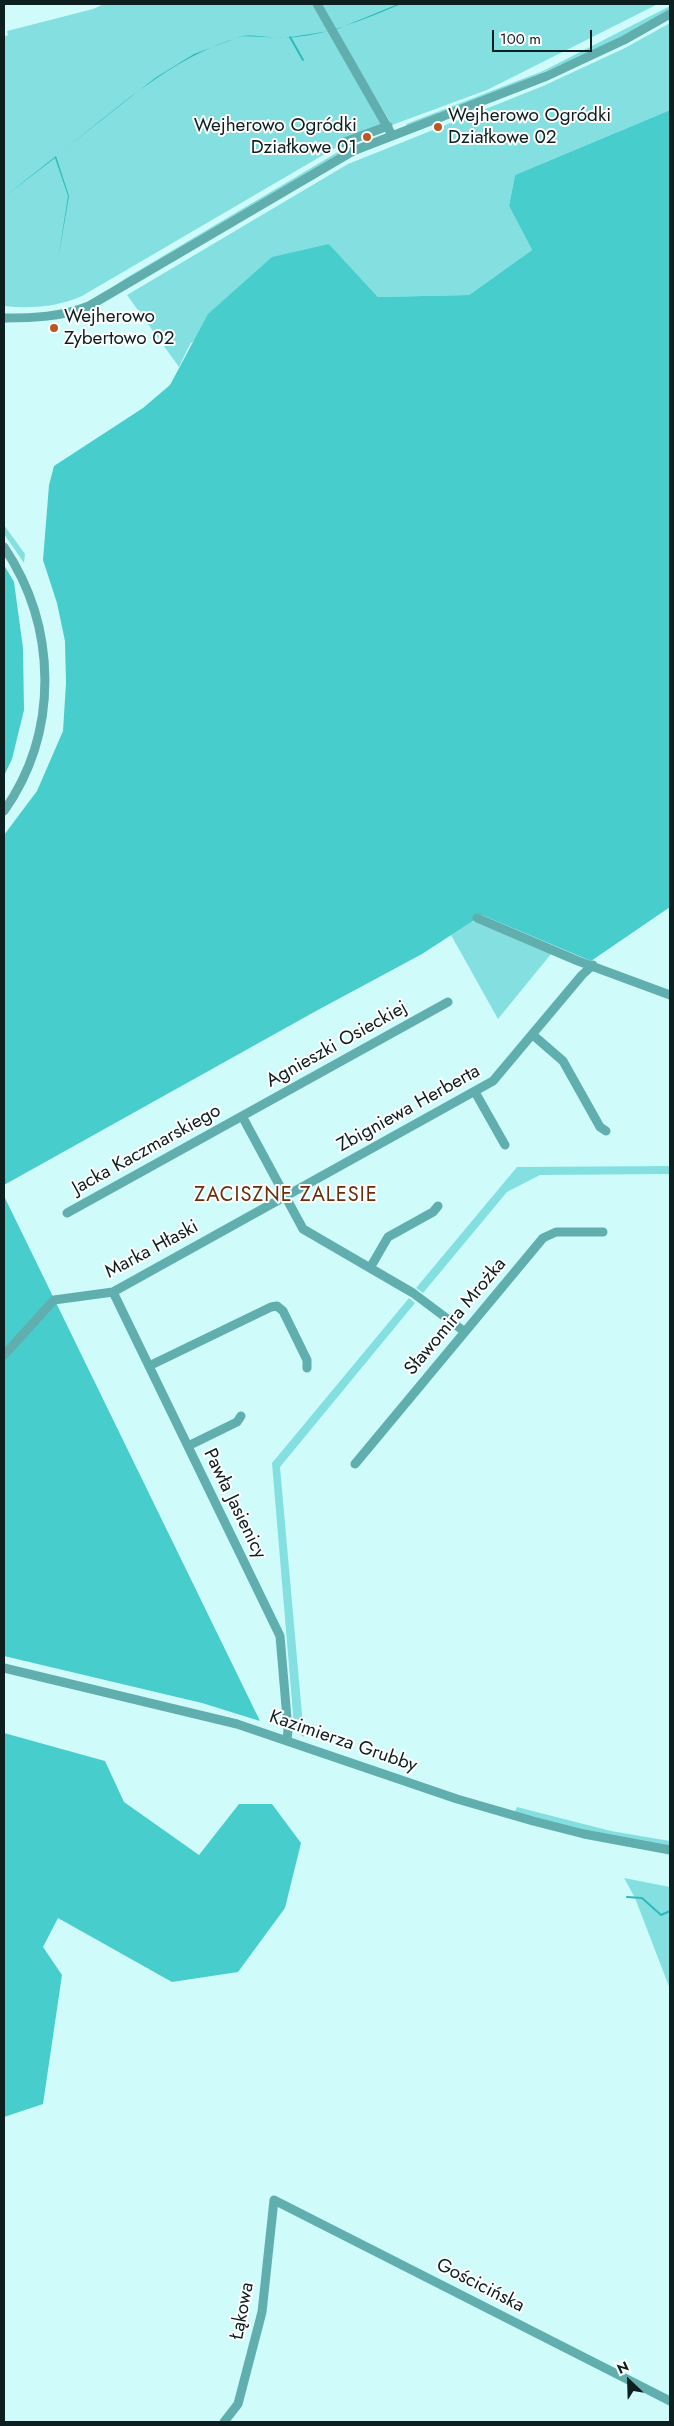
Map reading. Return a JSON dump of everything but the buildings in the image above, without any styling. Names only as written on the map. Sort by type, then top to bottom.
[{"type":"street","points":[[317,4],[392,135]]},
{"type":"street","points":[[4,325],[24,319],[75,311],[103,299],[338,158],[392,135],[547,76],[624,40],[670,14]]},
{"type":"street","points":[[342,143],[388,126]]},
{"type":"street","points":[[4,318],[24,319]]},
{"type":"street","points":[[4,547],[20,572],[36,612],[45,664],[45,700],[38,734],[22,780],[4,810]]},
{"type":"street","points":[[477,918],[670,995]]},
{"type":"street","name":"Zbigniewa Herberta","points":[[286,1196],[493,1082],[593,965]]},
{"type":"street","name":"Agnieszki Osieckiej","points":[[242,1116],[448,1002]]},
{"type":"street","points":[[533,1035],[563,1060],[600,1127],[606,1131]]},
{"type":"street","points":[[475,1092],[504,1145]]},
{"type":"street","points":[[242,1116],[304,1229],[412,1293],[465,1332]]},
{"type":"street","name":"Jacka Kaczmarskiego","points":[[67,1213],[242,1116]]},
{"type":"street","name":"Marka Hłaski","points":[[4,1354],[54,1300],[113,1292],[286,1196]]},
{"type":"street","points":[[370,1268],[388,1237],[433,1212],[438,1206]]},
{"type":"street","name":"Sławomira Mrożka","points":[[355,1464],[543,1238],[556,1232],[603,1232]]},
{"type":"street","name":"Pawła Jasienicy","points":[[113,1292],[280,1636],[288,1730],[287,1740]]},
{"type":"street","points":[[149,1366],[271,1306],[278,1306],[283,1312],[307,1360],[307,1368]]},
{"type":"street","points":[[188,1446],[236,1422],[241,1416]]},
{"type":"street","name":"Kazimierza Grubby","points":[[4,1668],[237,1724],[491,1809],[584,1834],[670,1850]]},
{"type":"street","name":"Gościcińska","points":[[274,2200],[670,2401]]},
{"type":"street","name":"Łąkowa","points":[[224,2422],[238,2404],[262,2312],[274,2200]]},
{"type":"shaded area","points":[[104,4],[312,4],[384,125],[342,144],[82,296],[63,303],[44,306],[4,306],[4,37],[8,35],[7,31],[93,9]]},
{"type":"shaded area","points":[[320,4],[658,4],[487,90],[392,125]]},
{"type":"shaded area","points":[[398,4],[401,4],[373,16],[344,26]]},
{"type":"shaded area","points":[[670,6],[670,10],[639,28],[574,59],[508,87],[407,126],[406,124],[543,71]]},
{"type":"shaded area","points":[[670,23],[670,110],[515,175],[509,206],[532,250],[469,295],[378,297],[329,244],[190,344],[179,367],[127,295],[348,164],[543,86],[625,48]]},
{"type":"shaded area","points":[[326,31],[300,37],[285,38]]},
{"type":"shaded area","points":[[213,47],[189,58],[137,92],[155,78],[194,54]]},
{"type":"shaded area","points":[[670,110],[670,907],[591,961],[482,915],[422,954],[4,1185],[4,835],[37,791],[63,731],[66,683],[65,641],[57,603],[43,560],[49,485],[54,466],[143,408],[170,385],[208,314],[272,257],[329,244],[378,297],[469,295],[532,250],[509,206],[515,175]]},
{"type":"shaded area","points":[[353,143],[344,152],[101,295],[126,278]]},
{"type":"shaded area","points":[[56,156],[69,196],[58,260],[68,196],[55,158],[4,197]]},
{"type":"shaded area","points":[[4,525],[25,554],[24,563],[4,534]]},
{"type":"shaded area","points":[[4,565],[14,582],[23,648],[24,710],[12,759],[4,776]]},
{"type":"shaded area","points":[[472,921],[551,954],[498,1019],[451,935]]},
{"type":"shaded area","points":[[670,1166],[670,1174],[540,1175],[507,1192],[423,1293],[416,1288],[517,1167]]},
{"type":"shaded area","points":[[4,1196],[260,1721],[202,1703],[4,1656]]},
{"type":"shaded area","points":[[409,1298],[415,1303],[280,1467],[304,1737],[294,1726],[272,1463]]},
{"type":"shaded area","points":[[4,1733],[105,1761],[124,1802],[199,1855],[239,1804],[272,1804],[301,1843],[285,1908],[238,1972],[172,1982],[58,1918],[43,1947],[62,1975],[43,2104],[4,2117]]},
{"type":"shaded area","points":[[517,1807],[611,1831],[670,1841],[670,1847],[599,1835],[514,1813]]},
{"type":"shaded area","points":[[624,1878],[670,1887],[670,1989],[635,1898]]},
{"type":"waterway","points":[[290,37],[303,60]]},
{"type":"waterway","points":[[627,1897],[642,1898],[661,1915],[670,1911]]},
{"type":"place","name":"Wejherowo Ogródki Działkowe 02","points":[[438,127]]},
{"type":"place","name":"Wejherowo Ogródki Działkowe 01","points":[[367,137]]},
{"type":"place","name":"Wejherowo Zybertowo 02","points":[[54,328]]},
{"type":"district","name":"ZACISZNE ZALESIE","points":[[286,1196]]}]
